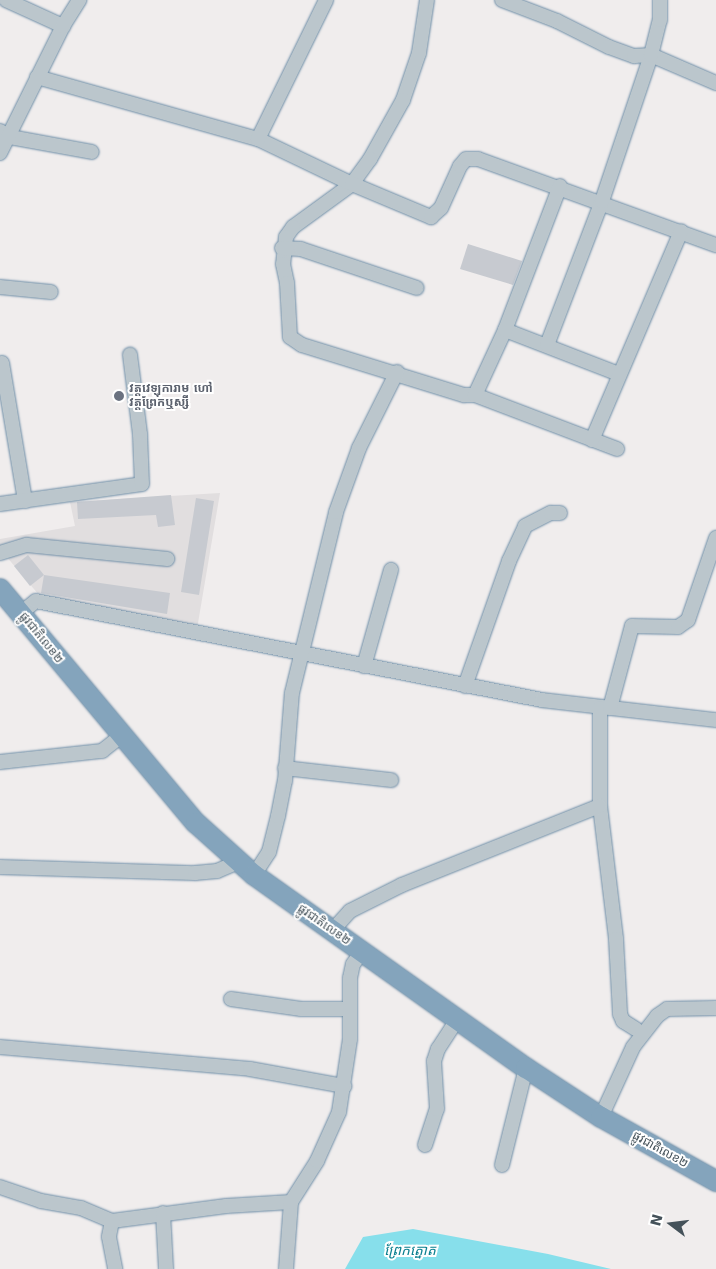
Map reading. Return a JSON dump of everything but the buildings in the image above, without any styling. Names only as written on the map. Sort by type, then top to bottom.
[{"type":"highway","name":"ផ្លូវជាតិលេខ២","points":[[0,589],[120,737],[196,823],[238,862],[526,1068],[602,1117],[716,1181]]},
{"type":"street","points":[[6,0],[63,26]]},
{"type":"street","points":[[0,153],[5,134],[79,0]]},
{"type":"street","points":[[258,139],[326,0]]},
{"type":"street","points":[[427,0],[419,53],[403,100],[352,184],[293,227],[282,248],[290,337],[295,342],[397,372],[464,395],[475,395],[617,449]]},
{"type":"street","points":[[502,0],[557,21],[609,48],[634,56],[651,55],[716,83]]},
{"type":"street","points":[[547,345],[602,201],[651,55],[660,20],[660,0]]},
{"type":"street","points":[[37,77],[258,139],[352,184],[431,217],[440,208],[466,159],[478,159],[602,201],[716,245]]},
{"type":"street","points":[[5,134],[92,152]]},
{"type":"street","points":[[475,395],[505,330],[560,186]]},
{"type":"street","points":[[592,440],[681,232]]},
{"type":"street","points":[[282,248],[301,249],[416,288]]},
{"type":"street","points":[[0,287],[51,292]]},
{"type":"street","points":[[505,330],[619,374]]},
{"type":"street","points":[[0,504],[142,484],[140,434],[130,355]]},
{"type":"street","points":[[2,363],[6,424],[25,501]]},
{"type":"street","points":[[254,875],[269,852],[285,768],[292,693],[336,512],[359,448],[397,372]]},
{"type":"street","points":[[465,686],[508,561],[525,526],[551,513],[560,514]]},
{"type":"street","points":[[636,1029],[623,1022],[620,1014],[616,939],[600,806],[605,708],[632,626],[678,627],[688,620],[716,538]]},
{"type":"street","points":[[0,553],[27,545],[167,559]]},
{"type":"street","points":[[364,666],[391,570]]},
{"type":"street","points":[[21,613],[36,601],[465,686],[605,708],[716,720]]},
{"type":"street","points":[[0,762],[48,759],[102,751],[120,737]]},
{"type":"street","points":[[285,768],[391,780]]},
{"type":"street","points":[[332,931],[350,910],[402,885],[600,806]]},
{"type":"street","points":[[0,866],[195,873],[217,871],[238,862]]},
{"type":"street","points":[[286,1269],[291,1202],[327,1141],[339,1112],[350,1039],[348,1009],[353,964],[362,952]]},
{"type":"street","points":[[231,999],[302,1009],[348,1009]]},
{"type":"street","points":[[602,1117],[633,1047],[657,1016],[667,1009],[716,1008]]},
{"type":"street","points":[[425,1145],[437,1110],[434,1061],[438,1049],[458,1018]]},
{"type":"street","points":[[0,1047],[250,1069],[344,1086]]},
{"type":"street","points":[[502,1165],[526,1068]]},
{"type":"street","points":[[0,1187],[41,1201],[80,1208],[112,1221],[163,1213],[291,1202]]},
{"type":"street","points":[[163,1213],[166,1269]]},
{"type":"street","points":[[112,1221],[109,1237],[115,1269]]},
{"type":"shaded area","points":[[220,493],[197,629],[39,595],[0,549],[0,539],[75,526],[70,502]]},
{"type":"water","name":"ព្រែកត្នោត","points":[[413,1229],[548,1254],[611,1269],[345,1269],[363,1237]]},
{"type":"place","name":"វត្តវេឡុការាម ហៅ វត្តព្រែកឬស្សី","points":[[119,396]]}]
